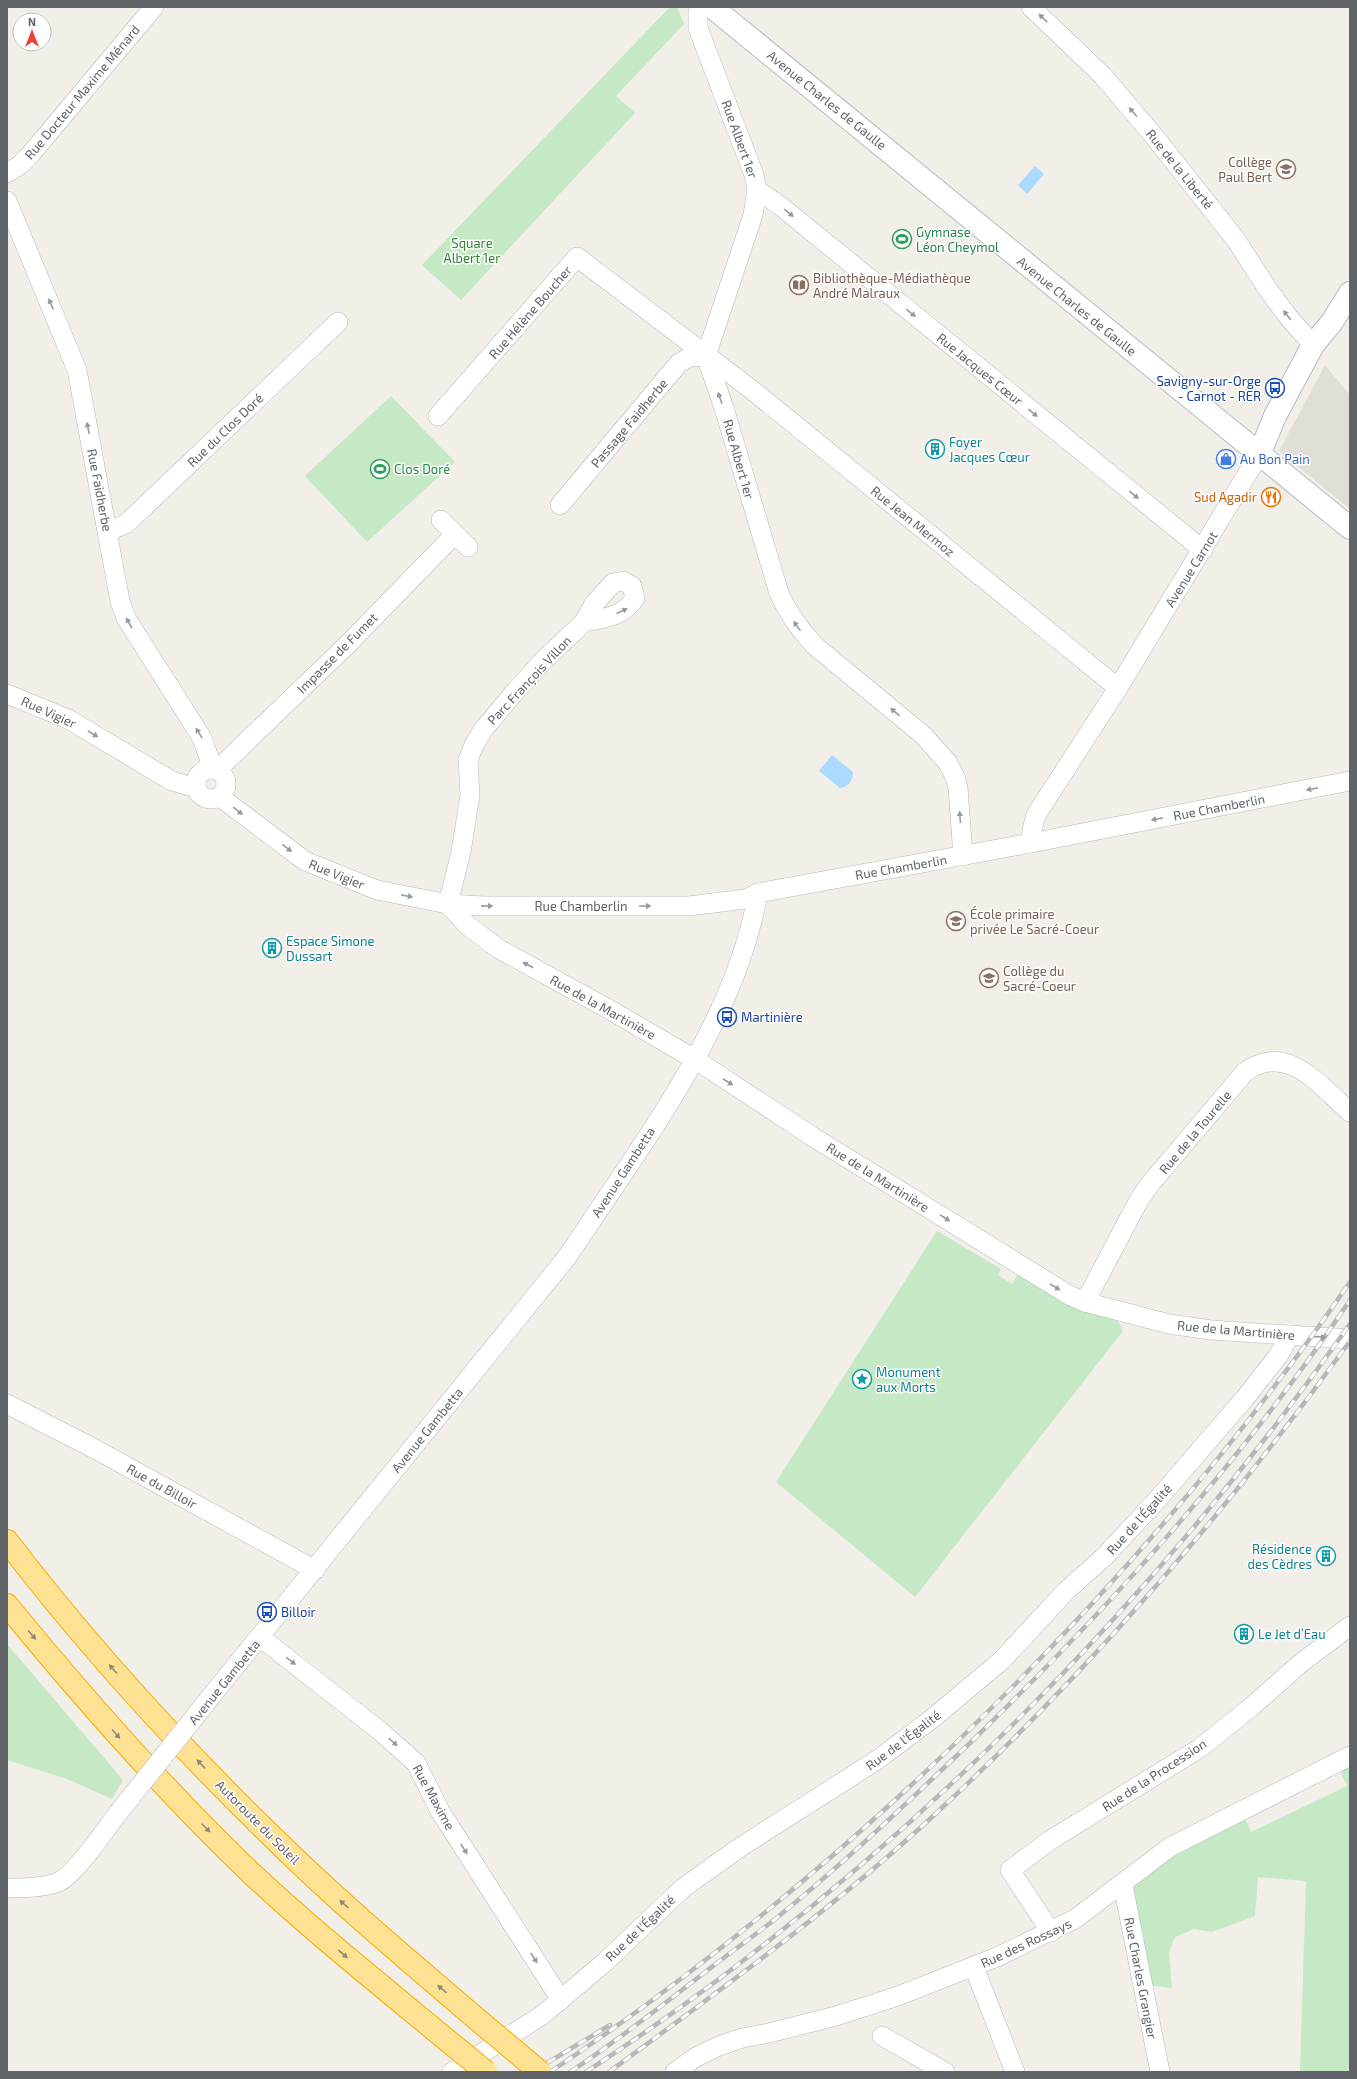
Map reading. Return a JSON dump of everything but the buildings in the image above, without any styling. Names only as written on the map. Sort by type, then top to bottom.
[{"type":"highway","name":"Autoroute du Soleil","points":[[7,1541],[71,1622],[212,1776],[344,1904],[540,2072]]},
{"type":"highway","points":[[7,1605],[79,1692],[133,1752],[252,1874],[332,1944],[486,2072]]},
{"type":"street","name":"Rue Docteur Maxime Ménard","points":[[7,174],[20,165],[30,155],[154,7]]},
{"type":"street","name":"Rue Albert 1er","points":[[700,7],[698,12],[698,28],[754,175],[757,190],[753,215],[706,356],[724,408],[779,593],[788,612],[799,629],[815,646],[923,736],[948,763],[955,777],[958,788],[962,856]]},
{"type":"street","name":"Avenue Charles de Gaulle","points":[[712,7],[1163,377],[1260,453],[1350,528]]},
{"type":"street","name":"Rue de la Liberté","points":[[1031,7],[1103,76],[1157,140],[1236,240],[1266,288],[1289,318],[1313,345]]},
{"type":"street","name":"Rue Jacques Cœur","points":[[757,190],[783,208],[1203,550]]},
{"type":"street","name":"Rue Faidherbe","points":[[7,201],[73,358],[108,531],[120,601],[126,618],[202,738],[215,770]]},
{"type":"street","name":"Rue Hélène Boucher","points":[[438,416],[577,257],[706,356]]},
{"type":"street","name":"Avenue Carnot","points":[[1031,843],[1032,830],[1036,815],[1118,688],[1203,550],[1260,453],[1275,416],[1313,345],[1332,322],[1350,293]]},
{"type":"street","name":"Rue du Clos Doré","points":[[108,531],[126,524],[338,322]]},
{"type":"street","name":"Passage Faidherbe","points":[[560,505],[679,364],[690,356],[706,356]]},
{"type":"street","name":"Rue Jean Mermoz","points":[[706,356],[756,393],[1118,688]]},
{"type":"street","points":[[441,520],[468,547]]},
{"type":"street","name":"Impasse de Fumet","points":[[215,770],[346,644],[455,534]]},
{"type":"street","name":"Parc François Villon","points":[[448,904],[461,852],[470,795],[468,760],[474,745],[483,730],[513,694],[542,662],[584,622]]},
{"type":"street","name":"Rue Vigier","points":[[7,694],[68,719],[172,781],[196,788]]},
{"type":"street","points":[[215,770],[221,773],[226,780],[226,790],[216,799],[206,799],[196,788],[196,783],[200,774],[204,771],[215,770]]},
{"type":"street","name":"Rue Chamberlin","points":[[448,904],[484,906],[688,906],[746,899],[758,893],[962,856],[1350,782]]},
{"type":"street","name":"Rue Vigier","points":[[220,797],[305,862],[377,890],[448,904]]},
{"type":"street","name":"Avenue Gambetta","points":[[7,1888],[34,1888],[58,1883],[73,1872],[213,1694],[315,1570],[567,1257],[696,1060],[728,990],[749,932],[758,893]]},
{"type":"street","name":"Rue de la Martinière","points":[[448,904],[468,926],[499,949],[605,1006],[696,1060],[813,1137],[1062,1291],[1085,1302],[1169,1324],[1211,1330],[1350,1339]]},
{"type":"street","name":"Rue de la Tourelle","points":[[1085,1302],[1123,1229],[1150,1184],[1249,1069],[1264,1062],[1274,1060],[1296,1066],[1350,1112]]},
{"type":"street","name":"Rue de l'Égalité","points":[[452,2072],[541,2016],[604,1963],[683,1888],[739,1848],[877,1760],[934,1718],[1002,1660],[1066,1591],[1104,1557],[1158,1499],[1245,1398],[1278,1356],[1290,1335]]},
{"type":"street","name":"Rue du Billoir","points":[[7,1404],[95,1449],[315,1570]]},
{"type":"street","name":"Rue de la Procession","points":[[1051,1932],[1010,1870],[1052,1839],[1200,1748],[1250,1708],[1301,1663],[1350,1626]]},
{"type":"street","name":"Rue Maxime","points":[[260,1637],[380,1731],[416,1763],[440,1811],[561,2000]]},
{"type":"street","name":"Rue des Rossays","points":[[679,2071],[696,2057],[719,2046],[742,2038],[769,2033],[836,2016],[898,1996],[974,1967],[1051,1932],[1075,1920],[1123,1885],[1170,1847],[1350,1756]]},
{"type":"street","name":"Rue Charles Grangier","points":[[1123,1885],[1160,2072]]},
{"type":"street","points":[[974,1967],[1015,2072]]},
{"type":"street","points":[[882,2036],[946,2072]]},
{"type":"shaded area","points":[[1325,365],[1350,395],[1350,509],[1279,451]]},
{"type":"green space","name":"Square Albert 1er","points":[[670,7],[677,7],[684,24],[616,96],[635,113],[461,300],[422,265]]},
{"type":"green space","name":"Clos Doré","points":[[391,396],[455,462],[367,542],[305,476]]},
{"type":"green space","points":[[937,1231],[1001,1269],[998,1275],[1012,1284],[1021,1269],[1075,1305],[1118,1321],[1123,1331],[915,1597],[776,1482]]},
{"type":"green space","points":[[7,1644],[123,1780],[112,1799],[67,1779],[7,1760]]},
{"type":"green space","points":[[1350,1760],[1350,2072],[1300,2072],[1306,1881],[1258,1877],[1255,1916],[1212,1932],[1194,1929],[1175,1937],[1169,1952],[1172,1988],[1147,1985],[1126,1890],[1171,1849],[1243,1813],[1251,1832],[1347,1786],[1338,1766]]},
{"type":"water","points":[[1035,166],[1044,174],[1027,194],[1018,185]]},
{"type":"water","points":[[832,755],[853,772],[851,781],[848,785],[840,788],[819,771]]},
{"type":"railway","points":[[550,2072],[643,2007],[733,1938],[821,1866],[906,1790],[967,1732],[1086,1611],[1197,1484],[1301,1351],[1350,1282]]},
{"type":"railway","points":[[570,2072],[638,2024],[765,1927],[799,1899],[897,1812],[1020,1694],[1122,1587],[1171,1533],[1218,1477],[1264,1419],[1350,1300]]},
{"type":"railway","points":[[586,2072],[697,1996],[803,1914],[905,1826],[1003,1734],[1097,1637],[1186,1536],[1270,1432],[1350,1324]]},
{"type":"railway","points":[[609,2072],[773,1950],[854,1886],[931,1818],[989,1763],[1045,1707],[1099,1649],[1204,1530],[1303,1405],[1350,1341]]},
{"type":"railway","points":[[532,2072],[610,2025]]},
{"type":"place","name":"Collège Paul Bert","points":[[1286,169]]},
{"type":"place","name":"Gymnase Léon Cheymol","points":[[902,239]]},
{"type":"place","name":"Bibliothèque-Médiathèque André Malraux","points":[[799,285]]},
{"type":"place","name":"Savigny-sur-Orge - Carnot - RER","points":[[1275,388]]},
{"type":"place","name":"Foyer Jacques Cœur","points":[[935,449]]},
{"type":"place","name":"Au Bon Pain","points":[[1226,459]]},
{"type":"place","name":"Clos Doré","points":[[380,469]]},
{"type":"place","name":"Sud Agadir","points":[[1271,497]]},
{"type":"place","name":"École primaire privée Le Sacré-Coeur","points":[[956,921]]},
{"type":"place","name":"Espace Simone Dussart","points":[[272,948]]},
{"type":"place","name":"Collège du Sacré-Coeur","points":[[989,978]]},
{"type":"place","name":"Martinière","points":[[727,1017]]},
{"type":"place","name":"Monument aux Morts","points":[[862,1379]]},
{"type":"place","name":"Résidence des Cèdres","points":[[1326,1556]]},
{"type":"place","name":"Billoir","points":[[267,1612]]},
{"type":"place","name":"Le Jet d’Eau","points":[[1244,1634]]}]
